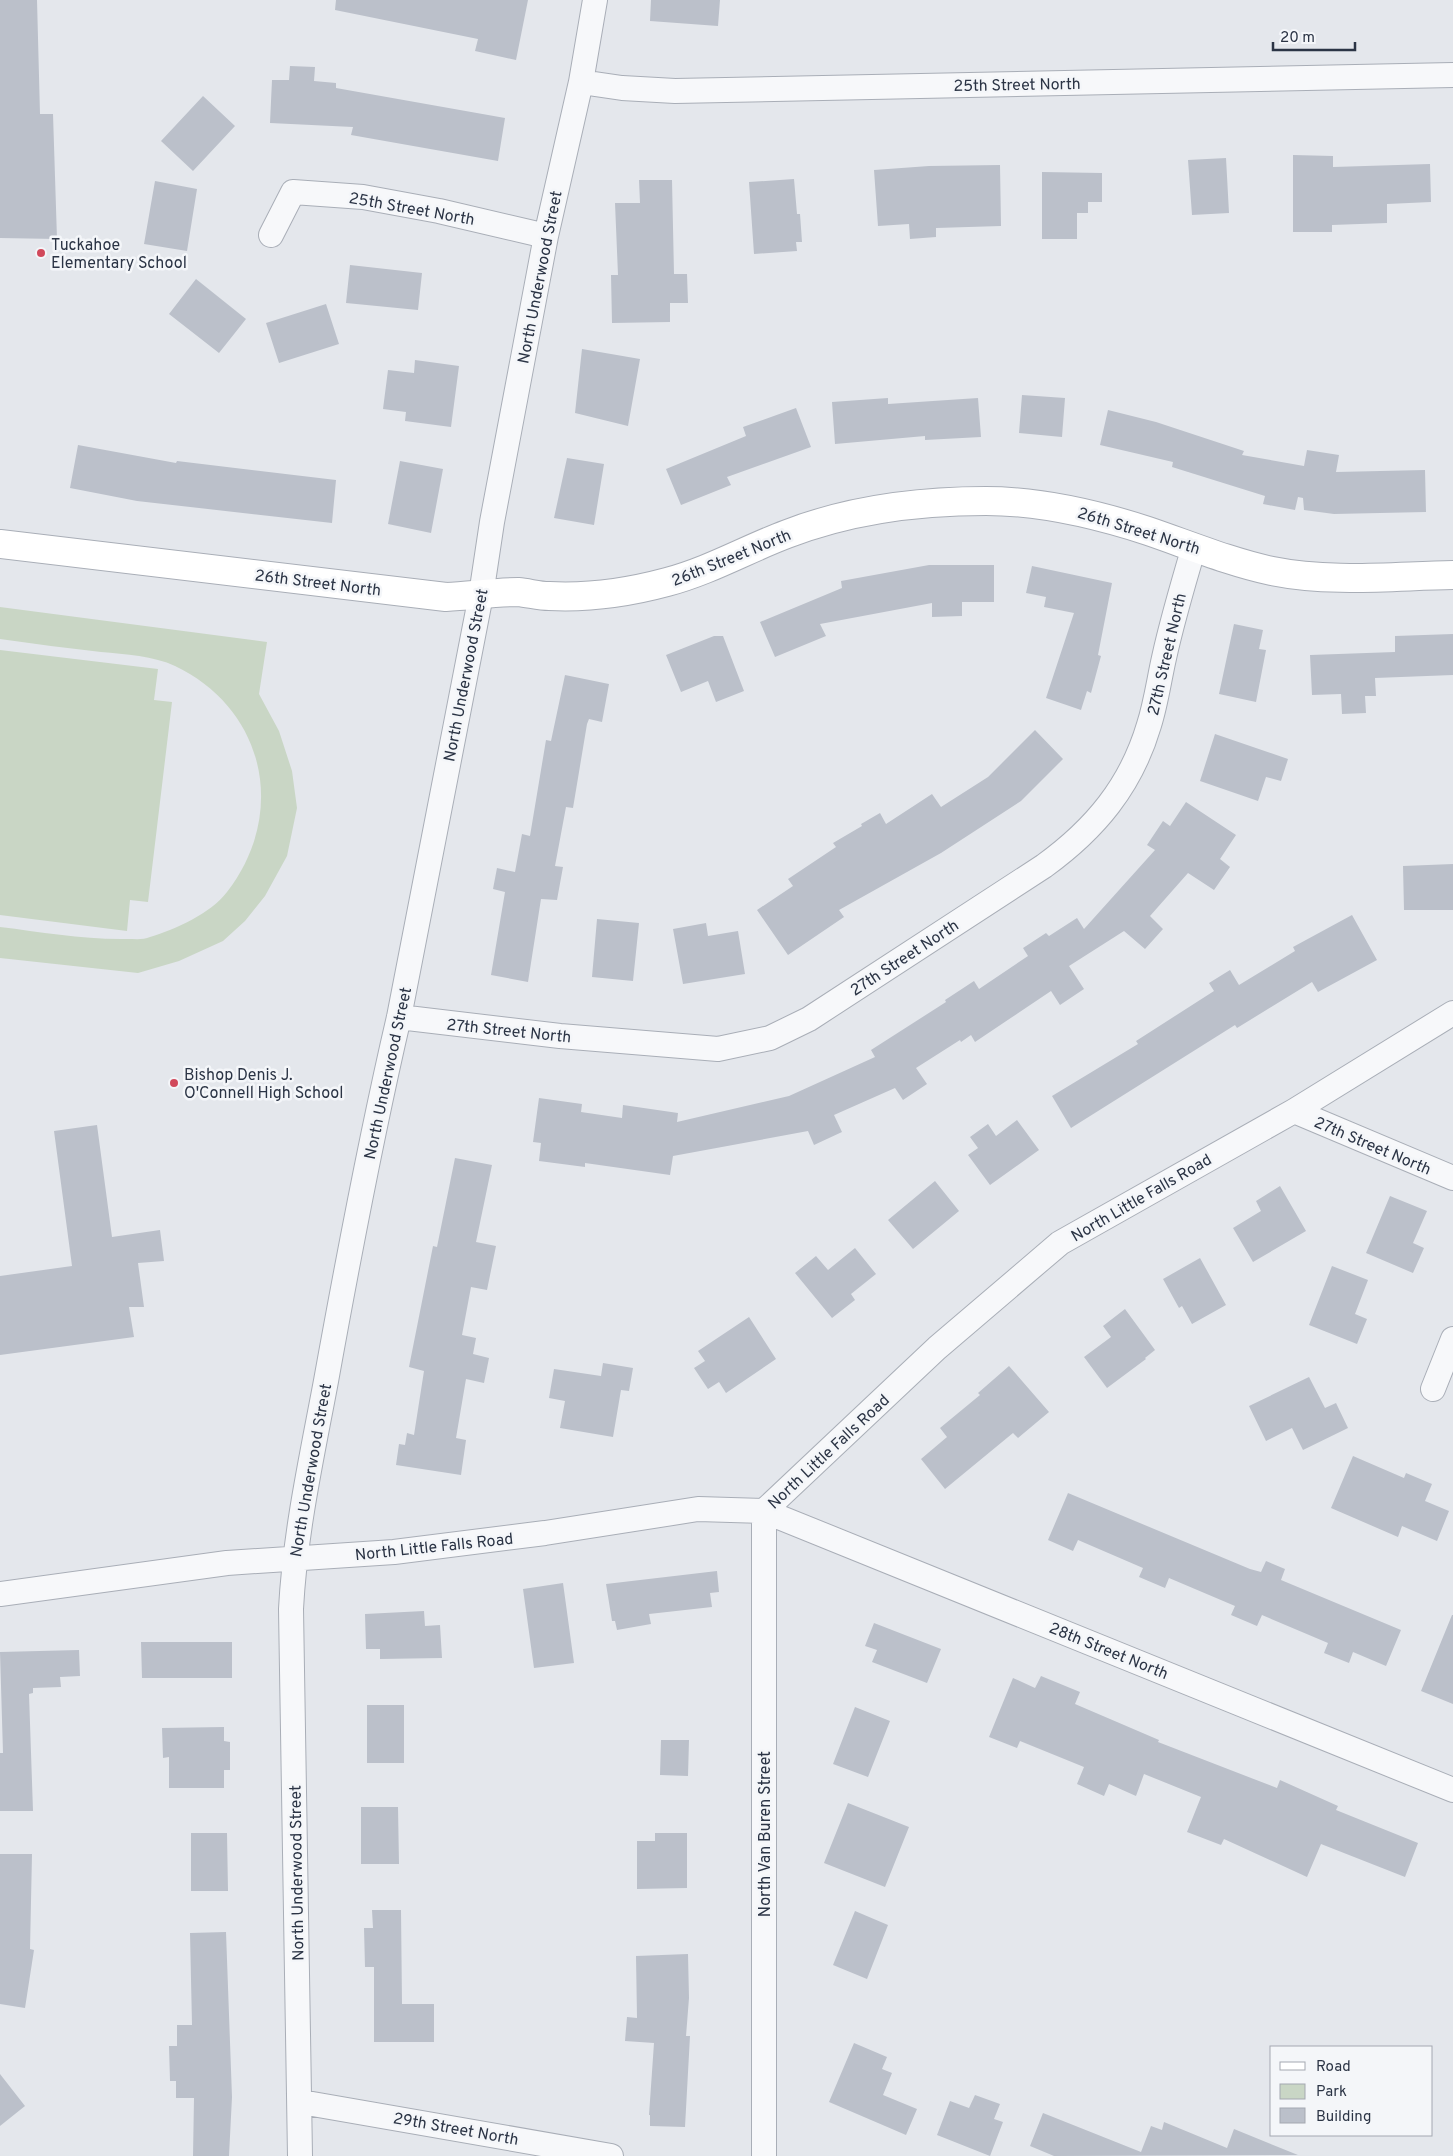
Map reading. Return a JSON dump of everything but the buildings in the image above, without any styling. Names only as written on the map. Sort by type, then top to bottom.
[{"type":"street","name":"North Underwood Street","points":[[300,2156],[301,2102],[291,1608],[294,1558],[330,1358],[481,595],[492,522],[546,236],[581,82],[595,0]]},
{"type":"street","name":"25th Street North","points":[[581,82],[622,88],[675,91],[1453,75]]},
{"type":"street","name":"25th Street North","points":[[271,235],[293,192],[363,197],[439,210],[546,236]]},
{"type":"street","name":"26th Street North","points":[[0,544],[446,597],[516,592],[548,596],[599,594],[646,587],[695,573],[805,528],[871,512],[933,503],[997,502],[1073,510],[1130,525],[1259,568],[1302,575],[1360,577],[1453,574]]},
{"type":"street","name":"27th Street North","points":[[399,1017],[541,1034],[718,1048],[770,1038],[809,1019],[1044,866],[1078,840],[1096,822],[1123,785],[1146,736],[1175,612],[1194,547]]},
{"type":"street","name":"North Little Falls Road","points":[[0,1594],[227,1563],[394,1552],[545,1534],[698,1509],[764,1511],[937,1348],[1060,1243],[1294,1111],[1453,1013]]},
{"type":"street","name":"27th Street North","points":[[1294,1111],[1453,1178]]},
{"type":"street","points":[[1433,1390],[1453,1339]]},
{"type":"street","name":"28th Street North","points":[[764,1511],[1453,1790]]},
{"type":"street","name":"North Van Buren Street","points":[[764,1511],[764,2156]]},
{"type":"street","name":"29th Street North","points":[[301,2102],[611,2156]]},
{"type":"green space","points":[[0,607],[267,642],[259,694],[279,731],[292,771],[297,808],[287,856],[265,896],[245,921],[223,941],[179,961],[138,973],[0,958],[0,927],[80,937],[142,939],[171,930],[202,914],[227,892],[246,861],[257,829],[261,797],[258,766],[247,736],[230,708],[206,685],[175,666],[149,658],[0,639]]},
{"type":"green space","points":[[0,650],[158,669],[154,700],[172,702],[148,902],[130,900],[127,931],[0,915]]},
{"type":"place","name":"Tuckahoe Elementary School","points":[[41,253]]},
{"type":"place","name":"Bishop Denis J. O'Connell High School","points":[[174,1083]]}]
